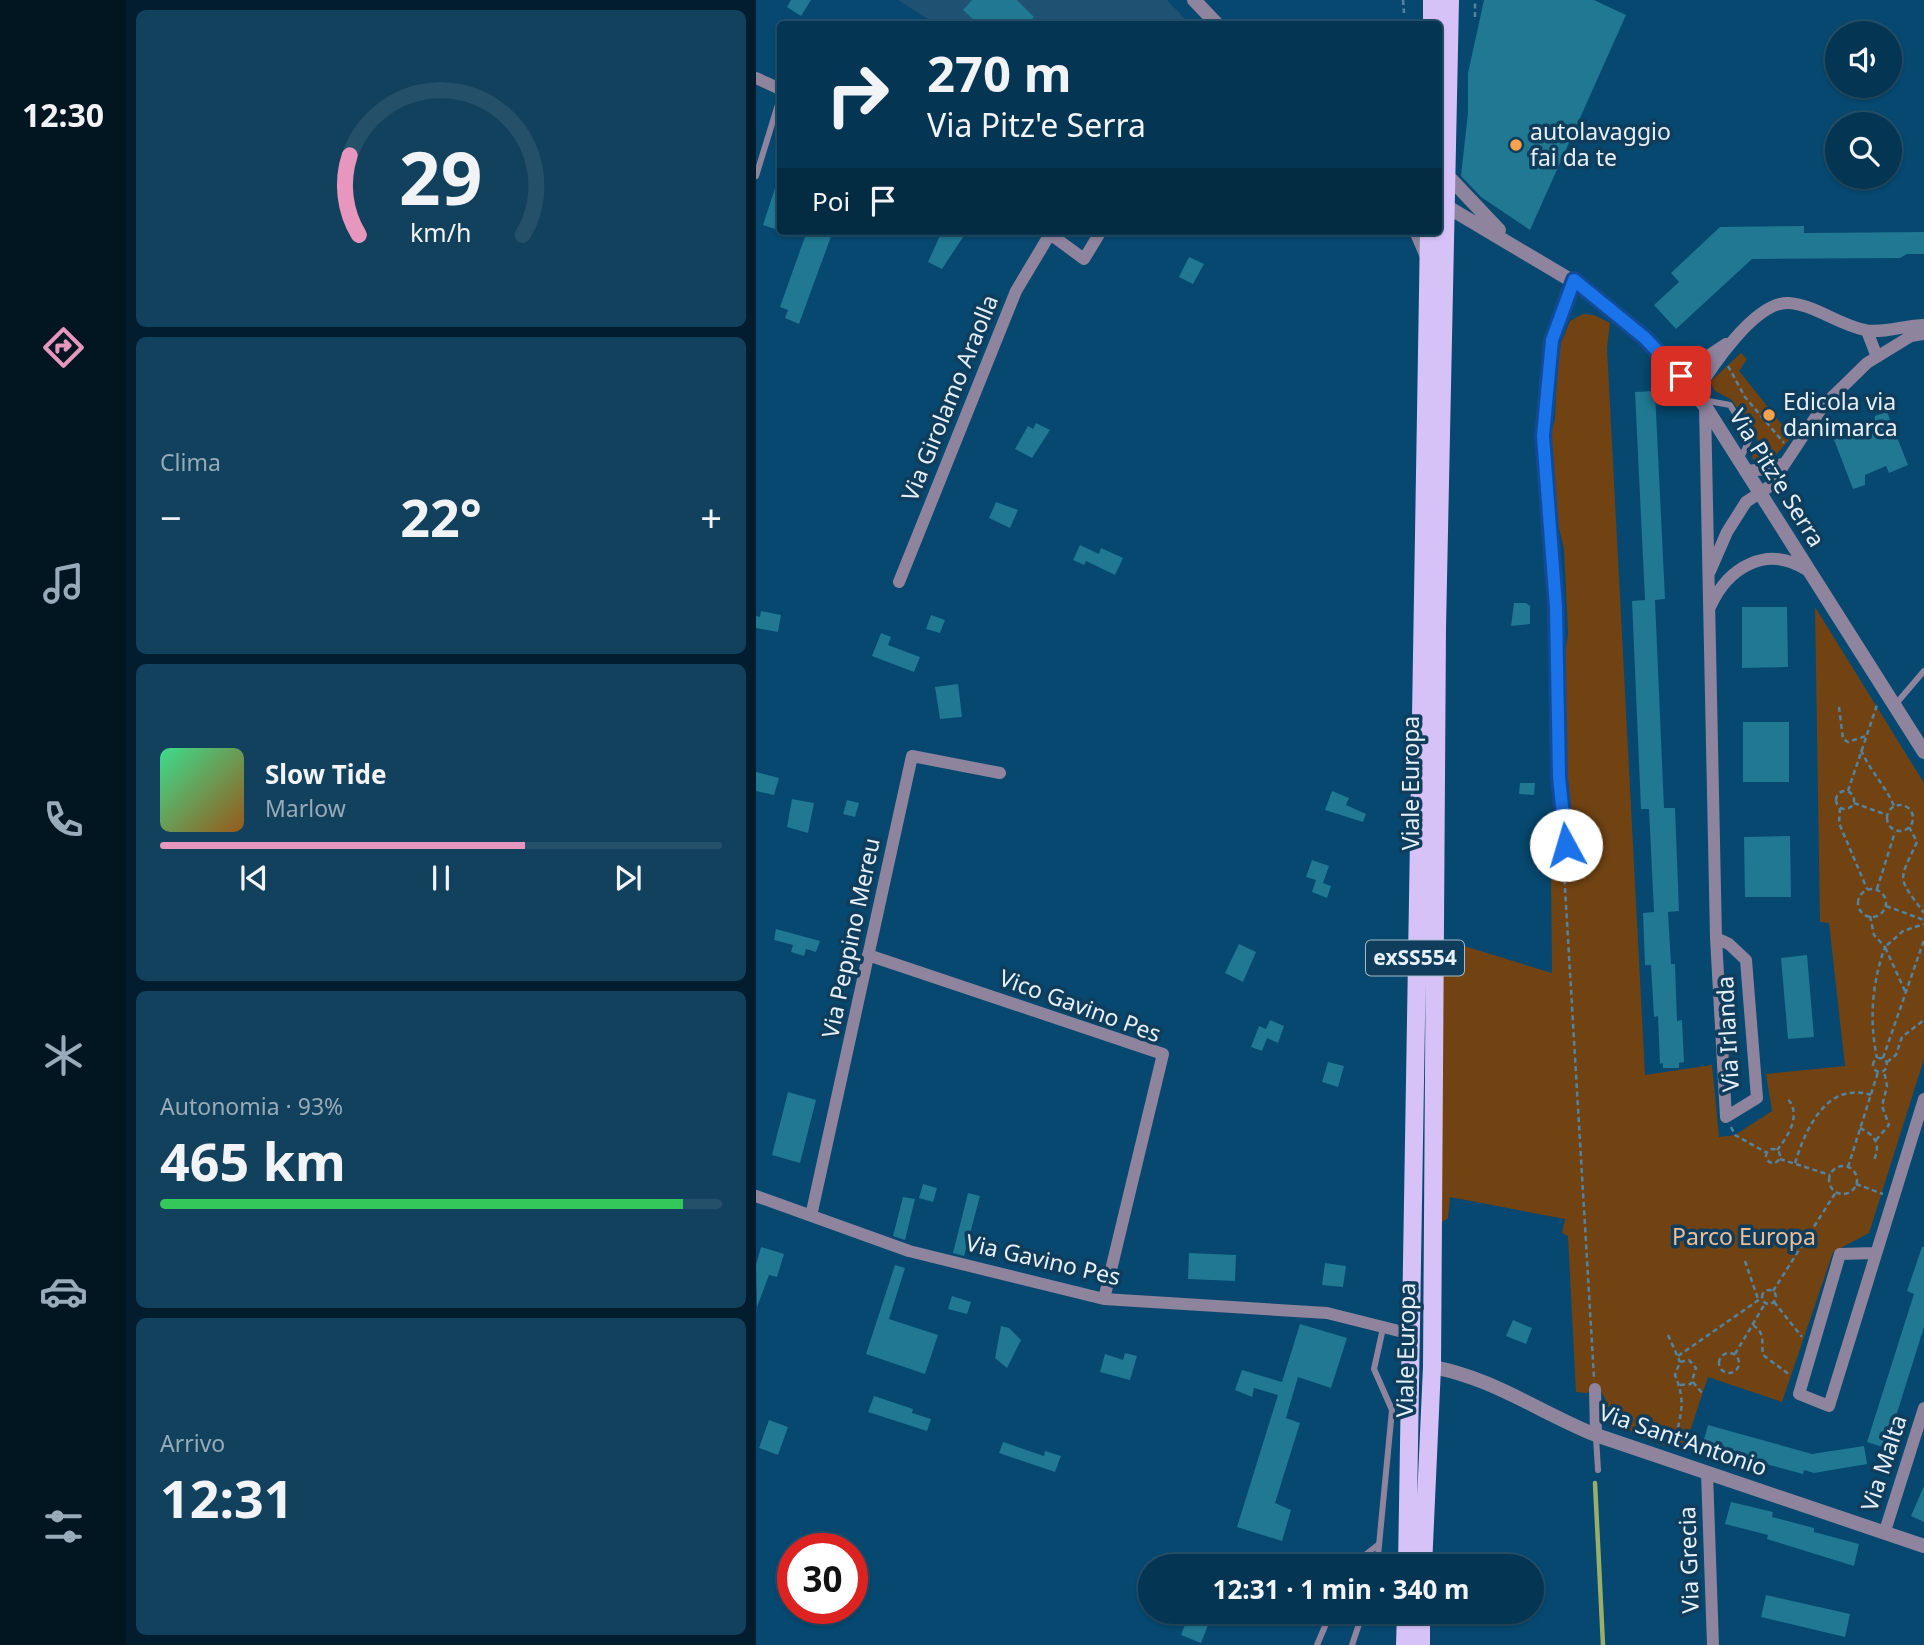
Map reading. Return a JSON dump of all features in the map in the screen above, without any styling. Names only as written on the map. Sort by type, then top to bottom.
[{"type":"main road","points":[[1432,21],[1433,0]]},
{"type":"main road","name":"Viale Europa","points":[[1442,201],[1447,175],[1450,0]]},
{"type":"main road","name":"Viale Europa","points":[[1407,1554],[1417,828],[1429,235]]},
{"type":"main road","name":"Viale Europa","points":[[1424,1554],[1432,1367],[1442,235]]},
{"type":"main road","points":[[1405,1645],[1406,1624]]},
{"type":"main road","points":[[1421,1624],[1421,1645]]},
{"type":"street","points":[[1194,0],[1213,21]]},
{"type":"street","points":[[756,78],[777,88]]},
{"type":"street","name":"Via Pitz'e Serra","points":[[1447,175],[1513,243]]},
{"type":"street","name":"Via Pitz'e Serra","points":[[1442,201],[1574,280],[1666,359],[1700,400],[1924,752]]},
{"type":"street","name":"Via Girolamo Araolla","points":[[899,582],[1016,291],[1047,235]]},
{"type":"street","name":"Via Girolamo Araolla","points":[[1051,235],[1084,259],[1099,235]]},
{"type":"street","points":[[1418,235],[1429,262]]},
{"type":"street","points":[[1562,860],[1566,845],[1559,777],[1556,607],[1543,436],[1552,340],[1574,280]]},
{"type":"street","points":[[1666,359],[1708,356],[1735,339],[1762,313],[1787,303],[1867,331],[1924,325]]},
{"type":"street","points":[[1867,331],[1877,357]]},
{"type":"street","name":"Via Irlanda","points":[[1708,576],[1727,532],[1746,502],[1770,486],[1791,450],[1823,406],[1877,357],[1911,336],[1924,334]]},
{"type":"street","points":[[1700,400],[1735,339]]},
{"type":"street","name":"Via Irlanda","points":[[1700,400],[1708,576],[1716,938],[1726,1117],[1757,1098],[1746,960],[1729,944],[1716,938]]},
{"type":"street","points":[[1742,466],[1768,469],[1784,463]]},
{"type":"street","points":[[1709,611],[1723,585],[1736,572],[1757,561],[1790,559],[1807,569]]},
{"type":"street","name":"Via Peppino Mereu","points":[[811,1216],[912,756],[1000,773]]},
{"type":"street","name":"Vico Gavino Pes","points":[[868,955],[1163,1054],[1104,1299]]},
{"type":"street","points":[[1875,1253],[1840,1254],[1799,1394],[1829,1406],[1924,1099]]},
{"type":"street","name":"Via Gavino Pes","points":[[756,1196],[909,1251],[1104,1299],[1281,1308],[1327,1313],[1412,1334]]},
{"type":"street","name":"Via Sant'Antonio","points":[[1432,1367],[1450,1370],[1495,1386],[1558,1420],[1596,1435],[1924,1546]]},
{"type":"street","points":[[1595,1389],[1596,1435]]},
{"type":"street","name":"Via Malta","points":[[1885,1531],[1924,1408]]},
{"type":"street","name":"Via Grecia","points":[[1707,1473],[1713,1645]]},
{"type":"lane","points":[[756,176],[777,108]]},
{"type":"lane","points":[[1700,400],[1730,405],[1750,438],[1742,466]]},
{"type":"lane","points":[[1893,704],[1924,671]]},
{"type":"lane","points":[[1378,1554],[1392,1410],[1374,1369],[1383,1328]]},
{"type":"lane","points":[[1596,1435],[1598,1470]]},
{"type":"lane","points":[[1366,1554],[1379,1544]]},
{"type":"lane","points":[[1317,1645],[1326,1624]]},
{"type":"lane","points":[[1352,1645],[1359,1624]]},
{"type":"path","points":[[1403,0],[1404,13]]},
{"type":"path","points":[[1475,0],[1475,17]]},
{"type":"path","points":[[1726,363],[1745,397],[1791,450]]},
{"type":"path","points":[[1848,791],[1877,704],[1880,701],[1884,708],[1893,704]]},
{"type":"path","points":[[1839,707],[1843,738],[1848,742],[1866,736]]},
{"type":"path","points":[[1861,750],[1872,773],[1884,783],[1894,806]]},
{"type":"path","points":[[1848,791],[1852,794],[1854,803]]},
{"type":"path","points":[[1848,791],[1837,795],[1836,802],[1847,809],[1854,803]]},
{"type":"path","points":[[1854,803],[1886,815]]},
{"type":"path","points":[[1903,805],[1910,809],[1913,818],[1909,827],[1896,831],[1888,826],[1886,815],[1894,806],[1903,805]]},
{"type":"path","points":[[1840,807],[1839,823],[1867,889]]},
{"type":"path","points":[[1909,827],[1917,842],[1901,875],[1903,884],[1924,913]]},
{"type":"path","points":[[1877,889],[1896,831]]},
{"type":"path","points":[[1562,860],[1595,1389]]},
{"type":"path","points":[[1870,916],[1881,914],[1886,906],[1885,897],[1877,889],[1867,889],[1859,897],[1858,907],[1870,916],[1874,935],[1885,947],[1905,991]]},
{"type":"path","points":[[1886,906],[1924,922]]},
{"type":"path","points":[[1878,1072],[1873,1066],[1877,1058],[1872,1024],[1874,977],[1885,947],[1903,931],[1924,922]]},
{"type":"path","points":[[1883,1058],[1924,940]]},
{"type":"path","points":[[1876,1140],[1889,1125],[1882,1106],[1887,1086],[1884,1071],[1887,1062],[1896,1055],[1902,1037],[1924,1020]]},
{"type":"path","points":[[1877,1058],[1883,1058],[1887,1062]]},
{"type":"path","points":[[1878,1072],[1884,1071]]},
{"type":"path","points":[[1848,1167],[1878,1072]]},
{"type":"path","points":[[1795,1163],[1813,1118],[1830,1101],[1846,1092],[1871,1095]]},
{"type":"path","points":[[1726,1117],[1735,1135],[1767,1153],[1777,1150],[1794,1121],[1793,1104],[1787,1098]]},
{"type":"path","points":[[1860,1128],[1872,1133],[1876,1140],[1878,1153],[1874,1160]]},
{"type":"path","points":[[1777,1150],[1780,1159]]},
{"type":"path","points":[[1767,1153],[1767,1159],[1772,1163],[1780,1159],[1830,1175]]},
{"type":"path","points":[[1837,1167],[1848,1167],[1854,1171],[1856,1184],[1847,1194],[1836,1192],[1830,1187],[1830,1175],[1837,1167]]},
{"type":"path","points":[[1856,1184],[1892,1198]]},
{"type":"path","points":[[1773,1291],[1836,1192]]},
{"type":"path","points":[[1745,1261],[1760,1298],[1766,1302],[1774,1302],[1813,1347]]},
{"type":"path","points":[[1678,1356],[1760,1298],[1766,1290],[1773,1291]]},
{"type":"path","points":[[1773,1291],[1776,1296],[1774,1302]]},
{"type":"path","points":[[1735,1354],[1766,1302]]},
{"type":"path","points":[[1753,1325],[1761,1330],[1763,1355],[1768,1361],[1803,1380]]},
{"type":"path","points":[[1668,1335],[1681,1362],[1675,1376],[1680,1385],[1683,1408],[1674,1444],[1684,1448],[1679,1462]]},
{"type":"path","points":[[1726,1353],[1735,1354],[1739,1366],[1731,1373],[1724,1371],[1720,1366],[1721,1357],[1726,1353]]},
{"type":"path","points":[[1681,1362],[1689,1360],[1696,1368],[1693,1381],[1702,1394]]},
{"type":"path","points":[[1680,1385],[1693,1381]]},
{"type":"shaded area","points":[[898,0],[1167,0],[1187,21],[931,21]]},
{"type":"green space","name":"Parco Europa","points":[[1583,314],[1594,315],[1610,323],[1607,348],[1645,1075],[1712,1065],[1719,1137],[1735,1135],[1772,1111],[1766,1074],[1845,1066],[1829,923],[1820,922],[1815,607],[1924,783],[1924,1059],[1869,1233],[1833,1252],[1782,1402],[1708,1377],[1685,1446],[1667,1439],[1666,1446],[1627,1429],[1610,1410],[1597,1386],[1587,1393],[1576,1392],[1568,1236],[1562,1233],[1565,1219],[1450,1197],[1448,1218],[1438,1225],[1438,938],[1552,973],[1551,871],[1558,872],[1569,863],[1573,852],[1563,714],[1563,669],[1568,633],[1564,549],[1557,520],[1548,444],[1555,419],[1561,343],[1570,321]]},
{"type":"green space","points":[[1741,353],[1747,359],[1739,371],[1792,437],[1760,472],[1752,457],[1758,440],[1732,400],[1715,391],[1710,382]]},
{"type":"building","points":[[791,0],[811,0],[801,16],[787,7]]},
{"type":"building","points":[[972,0],[1017,0],[1034,17],[1030,21],[975,21],[963,10]]},
{"type":"building","name":"autolavaggio fai da te","points":[[1484,0],[1594,0],[1626,15],[1530,230],[1481,197],[1461,176],[1468,113],[1468,73]]},
{"type":"building","points":[[777,182],[777,230],[763,225]]},
{"type":"building","points":[[1804,226],[1804,233],[1924,232],[1924,254],[1907,254],[1900,258],[1752,259],[1676,329],[1654,305],[1679,282],[1671,273],[1720,227]]},
{"type":"building","points":[[806,235],[832,235],[799,324],[785,318],[788,310],[780,307]]},
{"type":"building","points":[[940,235],[964,235],[942,269],[928,262]]},
{"type":"building","points":[[1189,257],[1204,264],[1193,284],[1179,277]]},
{"type":"building","points":[[1655,391],[1665,599],[1655,600],[1664,808],[1675,808],[1679,911],[1668,912],[1671,964],[1675,964],[1677,1021],[1682,1020],[1684,1062],[1679,1063],[1679,1068],[1663,1068],[1663,1063],[1660,1064],[1658,1016],[1654,1017],[1651,965],[1645,965],[1643,913],[1654,912],[1649,809],[1641,809],[1632,601],[1645,600],[1635,392]]},
{"type":"building","points":[[1887,412],[1908,465],[1889,473],[1886,466],[1865,475],[1865,485],[1853,489],[1833,437],[1874,426],[1875,416]]},
{"type":"building","points":[[1036,423],[1050,430],[1032,458],[1015,449],[1028,426],[1033,429]]},
{"type":"building","points":[[996,502],[1018,510],[1010,528],[989,518]]},
{"type":"building","points":[[1080,545],[1099,554],[1101,548],[1123,558],[1115,575],[1086,561],[1084,565],[1073,560]]},
{"type":"building","points":[[1514,603],[1526,603],[1530,606],[1530,624],[1511,626]]},
{"type":"building","points":[[1742,607],[1787,607],[1788,667],[1742,668]]},
{"type":"building","points":[[761,611],[781,615],[778,632],[756,628],[756,616],[760,617]]},
{"type":"building","points":[[931,615],[945,620],[940,633],[926,629]]},
{"type":"building","points":[[881,633],[891,637],[888,645],[920,657],[914,672],[872,656]]},
{"type":"building","points":[[958,684],[962,717],[940,719],[935,687]]},
{"type":"building","points":[[1743,722],[1789,722],[1789,782],[1743,782]]},
{"type":"building","points":[[756,772],[779,778],[774,795],[756,791]]},
{"type":"building","points":[[1520,783],[1535,783],[1534,795],[1519,794]]},
{"type":"building","points":[[1332,791],[1349,798],[1346,805],[1366,814],[1363,822],[1325,810]]},
{"type":"building","points":[[792,799],[814,803],[808,833],[787,827]]},
{"type":"building","points":[[847,800],[859,803],[855,817],[843,814]]},
{"type":"building","points":[[1790,836],[1791,897],[1745,897],[1744,837]]},
{"type":"building","points":[[1312,860],[1329,866],[1323,883],[1331,886],[1327,898],[1312,892],[1316,880],[1306,877]]},
{"type":"building","points":[[776,929],[820,941],[816,952],[806,949],[804,956],[791,952],[793,945],[774,940]]},
{"type":"building","points":[[1239,944],[1256,952],[1243,982],[1225,973]]},
{"type":"building","points":[[1807,955],[1814,1037],[1788,1039],[1781,958]]},
{"type":"building","points":[[1270,1020],[1284,1026],[1278,1043],[1267,1038],[1262,1051],[1251,1047],[1259,1026],[1266,1029]]},
{"type":"building","points":[[1328,1062],[1344,1066],[1338,1087],[1322,1082]]},
{"type":"building","points":[[788,1092],[816,1100],[800,1163],[772,1155]]},
{"type":"building","points":[[923,1184],[937,1188],[933,1202],[919,1198]]},
{"type":"building","points":[[968,1193],[980,1196],[964,1256],[953,1253]]},
{"type":"building","points":[[903,1197],[915,1199],[905,1240],[893,1236]]},
{"type":"building","points":[[761,1247],[784,1254],[777,1277],[769,1275],[757,1307],[756,1265]]},
{"type":"building","points":[[1922,1247],[1924,1327],[1886,1448],[1867,1442],[1914,1294],[1907,1291]]},
{"type":"building","points":[[1189,1253],[1236,1255],[1235,1281],[1188,1279]]},
{"type":"building","points":[[1325,1263],[1346,1266],[1343,1287],[1322,1285]]},
{"type":"building","points":[[895,1265],[905,1268],[889,1319],[938,1335],[925,1374],[866,1354]]},
{"type":"building","points":[[952,1296],[971,1302],[967,1314],[948,1309]]},
{"type":"building","points":[[1513,1320],[1532,1328],[1526,1344],[1506,1336]]},
{"type":"building","points":[[1300,1324],[1347,1338],[1331,1388],[1298,1377],[1286,1418],[1300,1423],[1275,1503],[1291,1510],[1282,1541],[1237,1527],[1278,1395],[1254,1388],[1252,1397],[1235,1390],[1242,1370],[1282,1382]]},
{"type":"building","points":[[1001,1326],[1009,1328],[1021,1340],[1007,1368],[995,1358]]},
{"type":"building","points":[[1125,1353],[1137,1356],[1130,1380],[1100,1372],[1105,1354],[1123,1360]]},
{"type":"building","points":[[874,1396],[913,1409],[912,1413],[931,1419],[927,1431],[868,1412]]},
{"type":"building","points":[[769,1420],[788,1427],[778,1455],[759,1448]]},
{"type":"building","points":[[1708,1425],[1812,1454],[1864,1446],[1867,1464],[1814,1473],[1804,1470],[1803,1474],[1702,1447]]},
{"type":"building","points":[[1003,1442],[1044,1456],[1045,1451],[1061,1456],[1055,1472],[999,1453]]},
{"type":"building","points":[[1924,1486],[1924,1522],[1911,1516]]},
{"type":"building","points":[[1731,1502],[1773,1512],[1772,1517],[1859,1544],[1854,1566],[1767,1539],[1768,1535],[1725,1524]]},
{"type":"building","points":[[1766,1595],[1850,1614],[1845,1637],[1761,1617]]},
{"type":"building","points":[[1185,1624],[1208,1624],[1201,1643],[1181,1635]]},
{"type":"waterway","points":[[1595,1483],[1603,1645]]},
{"type":"place","name":"autolavaggio fai da te","points":[[1516,145]]},
{"type":"place","name":"Edicola via danimarca","points":[[1769,415]]},
{"type":"route","points":[[1566,845],[1559,777],[1556,607],[1543,436],[1548,360],[1552,340],[1574,280],[1645,338],[1681,376]]}]
